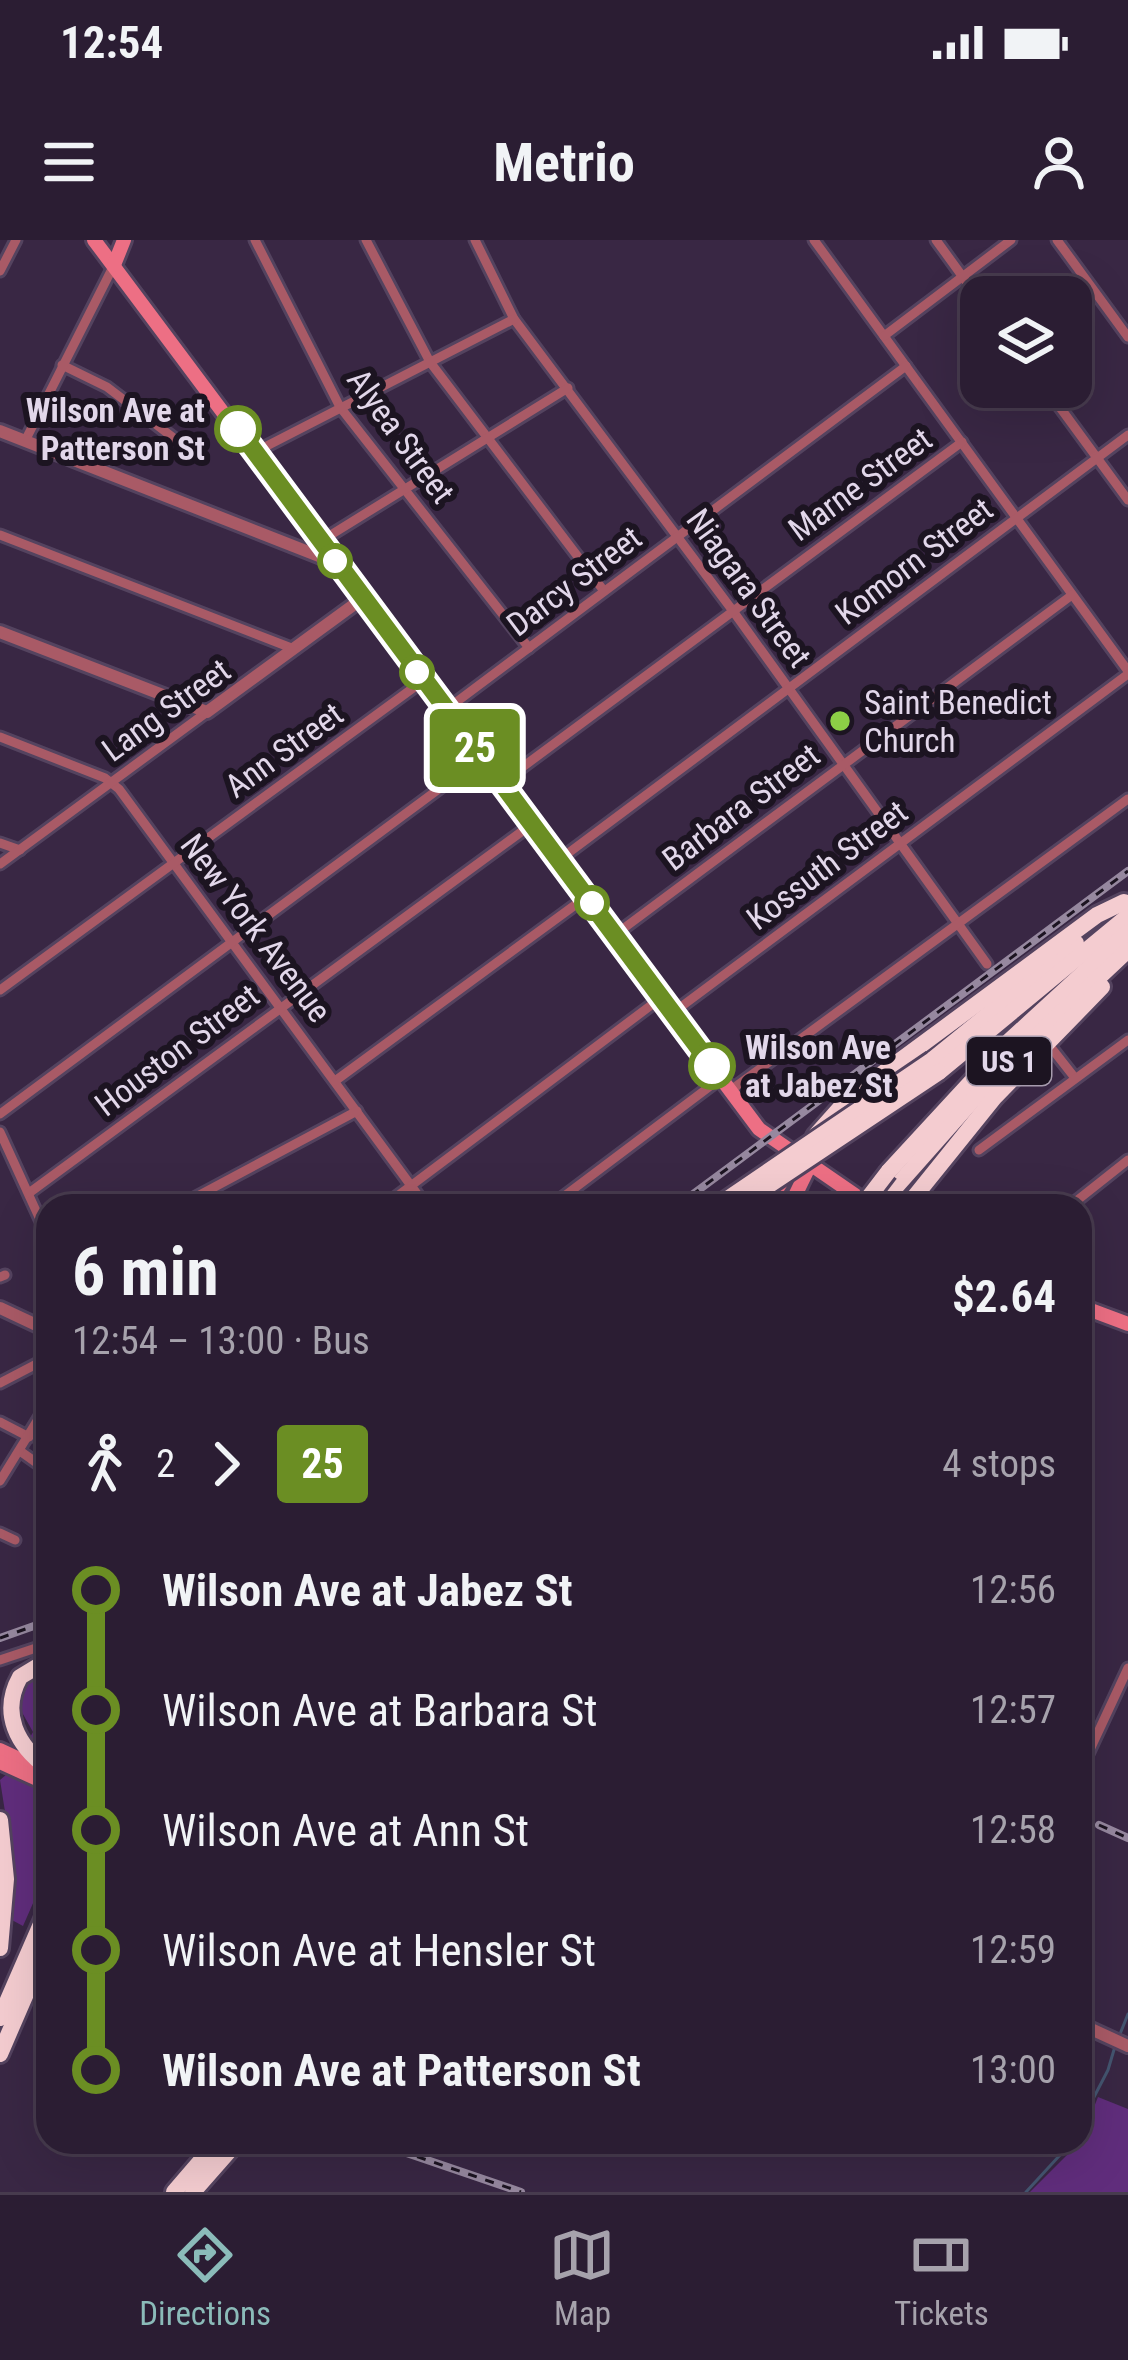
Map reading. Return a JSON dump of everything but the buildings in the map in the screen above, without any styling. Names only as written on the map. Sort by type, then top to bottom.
[{"type":"highway","points":[[755,1194],[936,1066],[1127,906]]},
{"type":"highway","points":[[803,1163],[848,1099],[1096,916],[1127,906]]},
{"type":"highway","points":[[878,1194],[1006,1043],[1128,932]]},
{"type":"highway","name":"US 1","points":[[894,1176],[1128,950]]},
{"type":"highway","points":[[918,1194],[994,1098],[1128,962]]},
{"type":"highway","name":"US 1","points":[[735,1194],[936,1066]]},
{"type":"highway","points":[[36,1667],[20,1677],[9,1710],[21,1742],[36,1758]]},
{"type":"highway","points":[[0,1820],[6,1890],[0,1948]]},
{"type":"highway","points":[[0,2018],[36,1936]]},
{"type":"highway","points":[[0,2054],[36,1971]]},
{"type":"highway","points":[[174,2192],[207,2154]]},
{"type":"highway","points":[[193,2192],[226,2154]]},
{"type":"main road","points":[[94,240],[759,1129],[852,1194]]},
{"type":"main road","points":[[114,265],[126,240]]},
{"type":"main road","points":[[776,1194],[803,1163]]},
{"type":"main road","points":[[794,1194],[803,1163]]},
{"type":"main road","points":[[1092,1310],[1128,1324]]},
{"type":"main road","points":[[0,1750],[36,1765]]},
{"type":"main road","points":[[0,1762],[36,1778]]},
{"type":"street","points":[[0,271],[16,240]]},
{"type":"street","name":"Alyea Street","points":[[255,240],[340,407],[529,648]]},
{"type":"street","points":[[366,240],[430,362],[604,591]]},
{"type":"street","name":"Niagara Street","points":[[475,240],[514,319],[734,610],[987,964]]},
{"type":"street","points":[[814,240],[1128,672]]},
{"type":"street","points":[[936,240],[962,276]]},
{"type":"street","points":[[964,276],[1011,240]]},
{"type":"street","points":[[1057,240],[1128,337]]},
{"type":"street","points":[[25,441],[114,265]]},
{"type":"street","points":[[884,336],[960,279]]},
{"type":"street","points":[[255,452],[514,319]]},
{"type":"street","points":[[62,364],[107,387],[179,442]]},
{"type":"street","name":"Darcy Street","points":[[447,709],[906,366]]},
{"type":"street","points":[[321,541],[568,388]]},
{"type":"street","points":[[1061,408],[1128,500]]},
{"type":"street","points":[[0,431],[337,563]]},
{"type":"street","name":"Komorn Street","points":[[559,860],[1128,435]]},
{"type":"street","name":"Marne Street","points":[[501,783],[962,442]]},
{"type":"street","points":[[0,535],[294,649]]},
{"type":"street","name":"Barbara Street","points":[[616,934],[1072,595]]},
{"type":"street","name":"Lang Street","points":[[0,865],[363,598]]},
{"type":"street","points":[[0,632],[207,712]]},
{"type":"street","name":"Kossuth Street","points":[[674,1012],[1128,672]]},
{"type":"street","name":"Ann Street","points":[[0,990],[424,680]]},
{"type":"street","name":"New York Avenue","points":[[0,737],[112,783],[418,1194]]},
{"type":"street","points":[[0,1114],[482,757]]},
{"type":"street","points":[[568,1194],[961,924],[1128,799]]},
{"type":"street","name":"Houston Street","points":[[29,1193],[532,824]]},
{"type":"street","points":[[0,843],[20,850]]},
{"type":"street","points":[[335,1081],[586,896]]},
{"type":"street","points":[[404,1194],[662,997]]},
{"type":"street","points":[[979,1150],[1128,1040]]},
{"type":"street","points":[[1053,1050],[1075,1078]]},
{"type":"street","points":[[201,1194],[357,1111]]},
{"type":"street","points":[[0,1132],[36,1209]]},
{"type":"street","points":[[1085,1194],[1128,1160]]},
{"type":"street","points":[[0,1174],[16,1167]]},
{"type":"street","points":[[0,1307],[36,1324]]},
{"type":"street","points":[[0,1383],[36,1364]]},
{"type":"street","points":[[0,1422],[29,1437]]},
{"type":"street","points":[[0,1481],[36,1424]]},
{"type":"street","points":[[20,1451],[36,1462]]},
{"type":"street","points":[[0,1533],[15,1540]]},
{"type":"street","points":[[0,1660],[36,1648]]},
{"type":"street","points":[[1092,1745],[1128,1668]]},
{"type":"street","points":[[1092,2030],[1128,2046]]},
{"type":"shaded area","points":[[36,1680],[36,1745],[28,1741],[33,1732],[19,1707],[28,1683]]},
{"type":"shaded area","points":[[7,1774],[36,1787],[36,1896],[23,1926],[10,1919],[9,1837],[0,1780]]},
{"type":"shaded area","points":[[1098,2097],[1128,2109],[1128,2192],[1030,2192],[1068,2154],[1092,2154],[1092,2112]]},
{"type":"waterway","points":[[1120,2034],[1128,2014]]},
{"type":"waterway","points":[[1092,2101],[1116,2043]]},
{"type":"waterway","points":[[1026,2192],[1061,2154]]},
{"type":"railway","points":[[693,1194],[1128,871]]},
{"type":"railway","points":[[0,1638],[36,1625]]},
{"type":"railway","points":[[1099,1825],[1128,1838]]},
{"type":"railway","points":[[409,2154],[521,2192]]},
{"type":"bus line","name":"25","points":[[238,429],[712,1066]]},
{"type":"place","name":"Wilson Ave at Patterson St","points":[[238,429]]},
{"type":"place","name":"Saint Benedict Church","points":[[840,721]]},
{"type":"place","name":"Wilson Ave at Jabez St","points":[[712,1066]]}]
